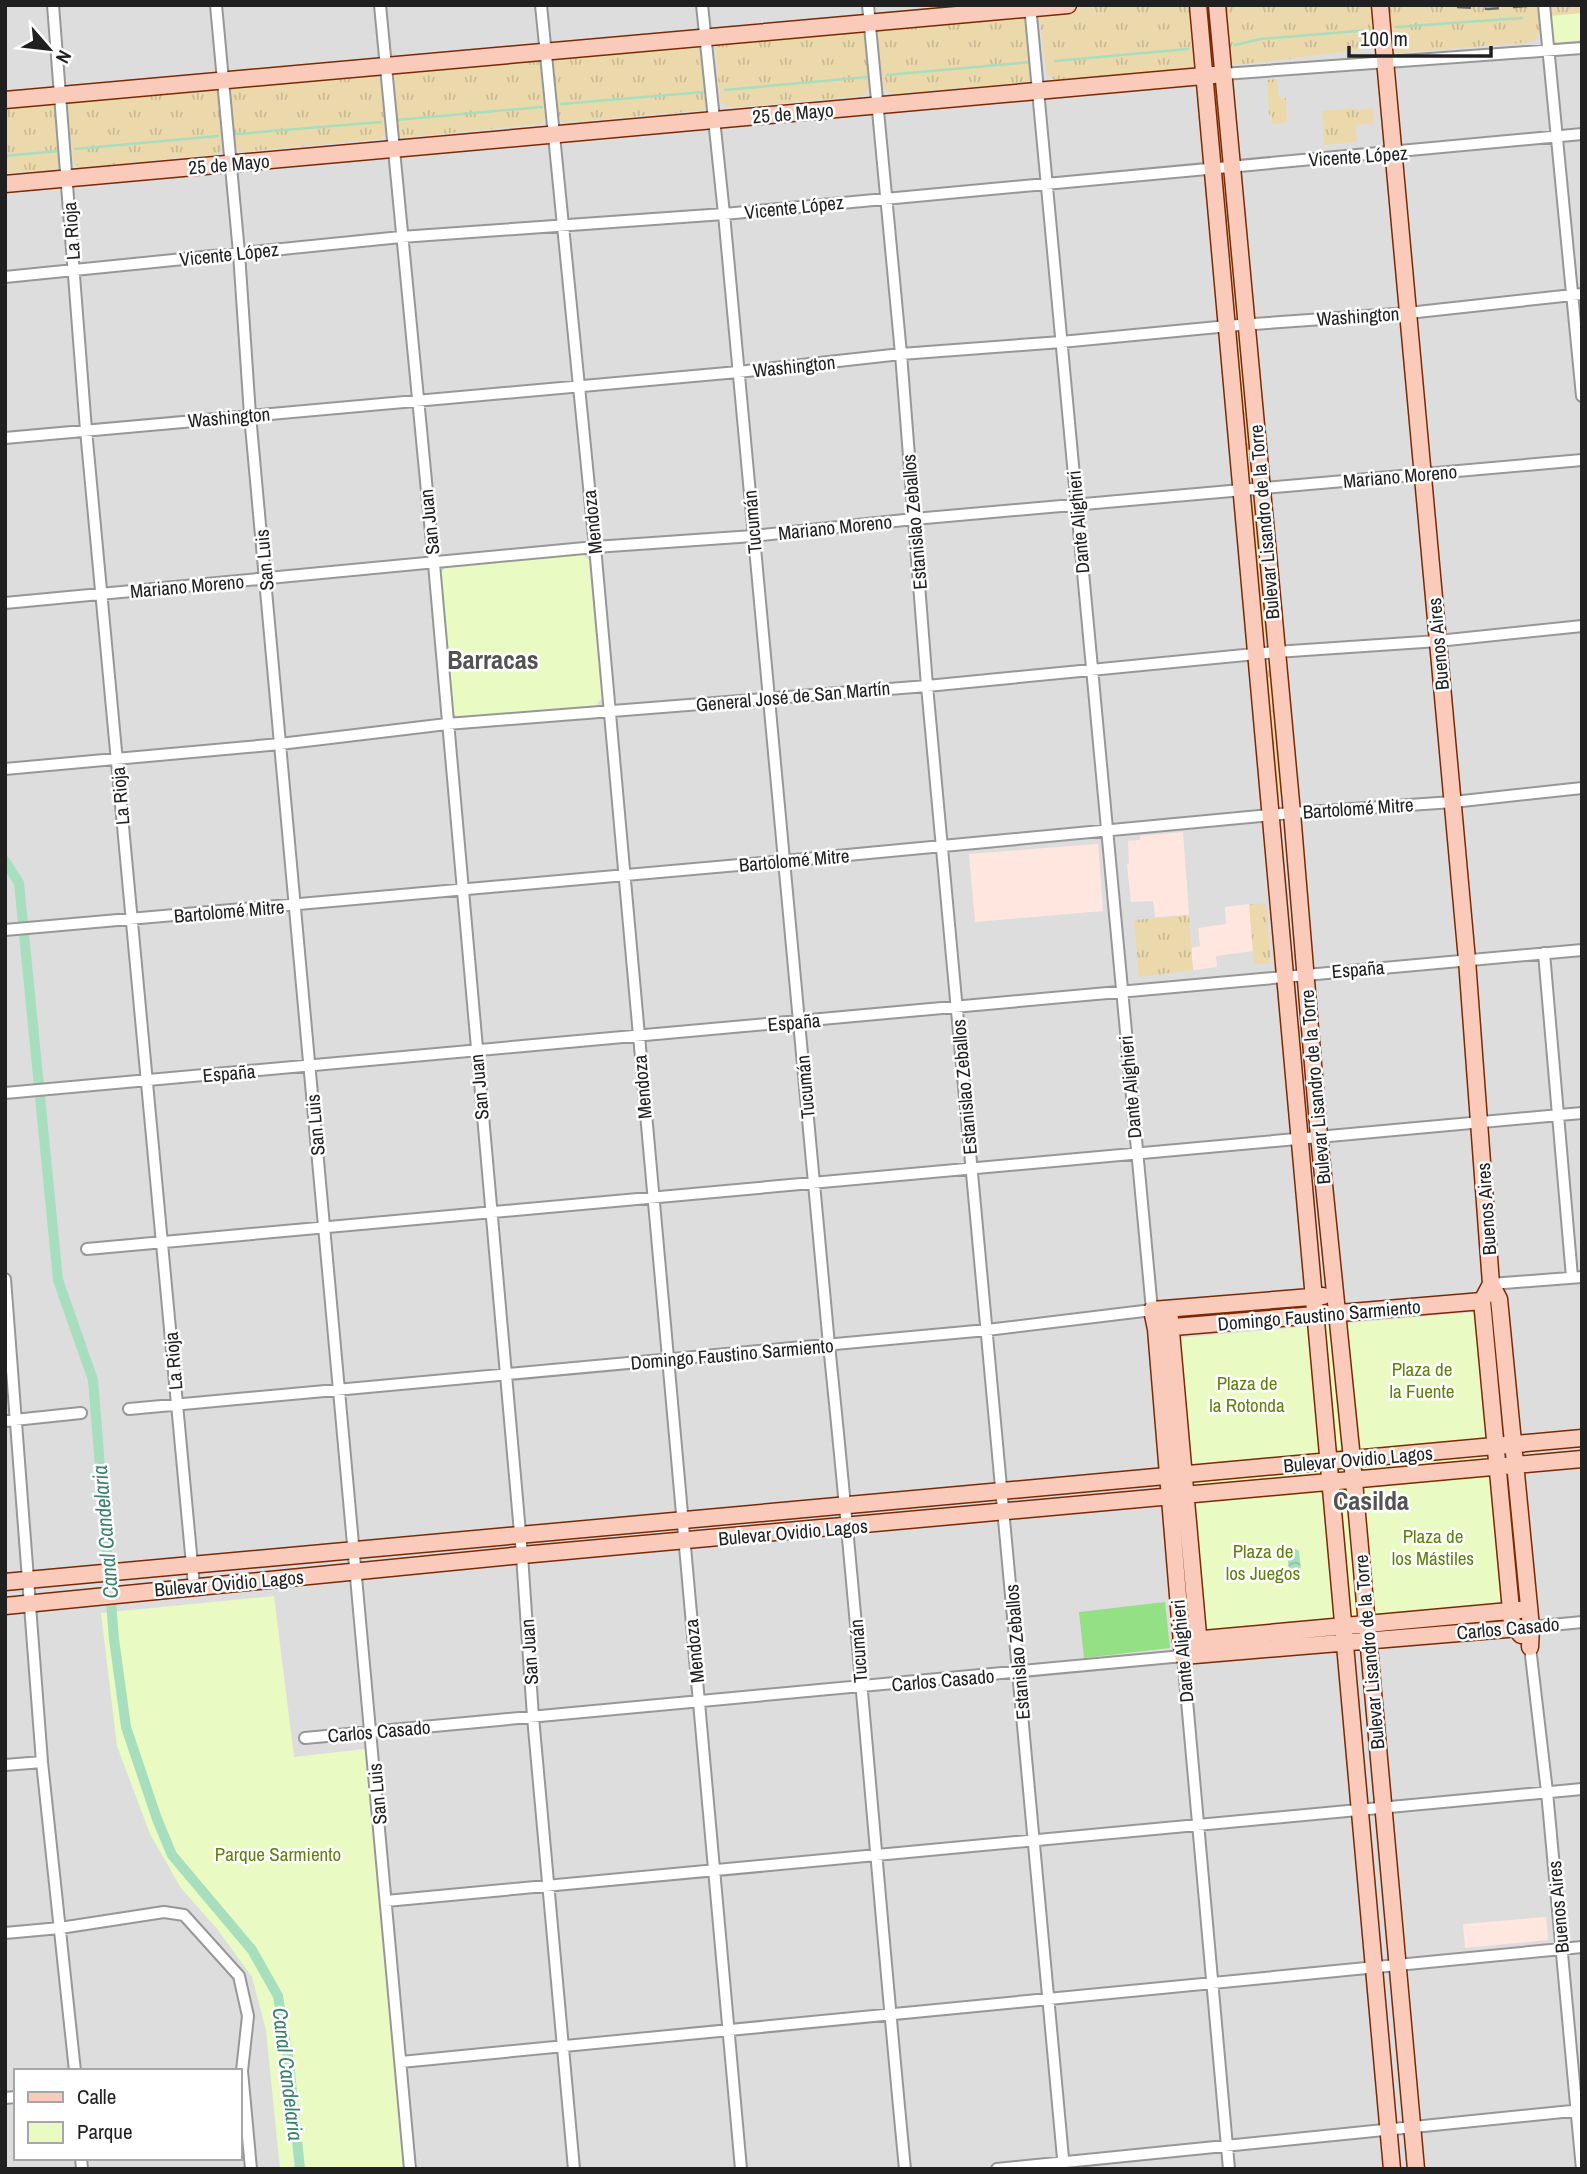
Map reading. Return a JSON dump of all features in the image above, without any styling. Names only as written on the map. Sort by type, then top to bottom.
[{"type":"main road","points":[[5,100],[1069,5]]},
{"type":"main road","name":"Bulevar Lisandro de la Torre","points":[[1198,5],[1392,2169]]},
{"type":"main road","name":"Bulevar Lisandro de la Torre","points":[[1217,5],[1416,2169]]},
{"type":"main road","name":"Buenos Aires","points":[[1380,5],[1467,960],[1491,1284],[1499,1299],[1529,1609],[1523,1628]]},
{"type":"main road","name":"25 de Mayo","points":[[5,184],[1223,74]]},
{"type":"main road","name":"Buenos Aires","points":[[1491,1284],[1482,1301],[1511,1610],[1523,1628],[1530,1647]]},
{"type":"main road","name":"Domingo Faustino Sarmiento","points":[[1152,1310],[1334,1295]]},
{"type":"main road","name":"Domingo Faustino Sarmiento","points":[[1163,1328],[1482,1301]]},
{"type":"main road","name":"Dante Alighieri","points":[[1169,1309],[1163,1328],[1168,1477],[1177,1496],[1198,1638]]},
{"type":"main road","name":"Dante Alighieri","points":[[1152,1310],[1163,1328],[1185,1474],[1177,1496],[1188,1651]]},
{"type":"main road","name":"Bulevar Ovidio Lagos","points":[[5,1581],[1582,1438]]},
{"type":"main road","name":"Bulevar Ovidio Lagos","points":[[5,1606],[522,1555],[1582,1459]]},
{"type":"main road","name":"Carlos Casado","points":[[1188,1651],[1198,1638],[1529,1609]]},
{"type":"main road","name":"Carlos Casado","points":[[1188,1651],[1523,1628]]},
{"type":"street","name":"La Rioja","points":[[52,5],[86,430],[194,1586]]},
{"type":"street","name":"San Luis","points":[[216,5],[239,253],[250,415],[410,2169]]},
{"type":"street","name":"San Juan","points":[[380,5],[416,400],[434,564],[574,2169]]},
{"type":"street","name":"Mendoza","points":[[541,5],[610,712],[741,2169]]},
{"type":"street","name":"Tucumán","points":[[702,5],[848,1527],[875,1857],[905,2169]]},
{"type":"street","name":"Estanislao Zeballos","points":[[868,5],[901,354],[942,846],[1064,2166]]},
{"type":"street","points":[[1544,5],[1556,136],[1577,295],[1582,396]]},
{"type":"street","name":"Dante Alighieri","points":[[1030,7],[1152,1310]]},
{"type":"street","name":"25 de Mayo","points":[[1223,74],[1582,48]]},
{"type":"street","name":"Vicente López","points":[[5,277],[401,237],[724,214],[1582,134]]},
{"type":"street","name":"Washington","points":[[5,438],[738,372],[901,354],[1408,313],[1577,295]]},
{"type":"street","name":"Mariano Moreno","points":[[5,603],[594,547],[753,536],[914,519],[1582,460]]},
{"type":"street","name":"General José de San Martín","points":[[5,769],[281,744],[447,724],[928,686],[1582,626]]},
{"type":"street","name":"Bartolomé Mitre","points":[[6,930],[1292,813],[1453,802],[1582,788]]},
{"type":"street","name":"España","points":[[5,1093],[1582,950]]},
{"type":"street","points":[[1491,1284],[1577,1277],[1544,953]]},
{"type":"street","points":[[88,1249],[1582,1113]]},
{"type":"street","points":[[5,1279],[10,1420],[28,1580],[42,1762],[75,2069]]},
{"type":"street","name":"Domingo Faustino Sarmiento","points":[[130,1409],[987,1330],[1152,1310]]},
{"type":"street","points":[[10,1420],[81,1412]]},
{"type":"street","name":"Carlos Casado","points":[[1523,1628],[1582,1622]]},
{"type":"street","name":"Buenos Aires","points":[[1530,1647],[1548,1792],[1579,2110],[1582,2169]]},
{"type":"street","name":"Dante Alighieri","points":[[1188,1651],[1198,1826],[1229,2169]]},
{"type":"street","name":"Carlos Casado","points":[[305,1738],[699,1700],[1020,1673],[1188,1651]]},
{"type":"street","points":[[5,1765],[42,1762]]},
{"type":"street","points":[[386,1901],[875,1857],[1582,1788]]},
{"type":"street","points":[[5,1933],[60,1928],[164,1912],[184,1915],[239,1976],[248,2016],[241,2069]]},
{"type":"street","points":[[401,2062],[1582,1947]]},
{"type":"street","points":[[242,2081],[251,2169]]},
{"type":"street","points":[[997,2169],[1064,2166],[1579,2110]]},
{"type":"shaded area","points":[[5,5],[1582,5],[1582,2169],[5,2169]]},
{"type":"shaded area","points":[[1183,832],[1189,915],[1155,917],[1153,901],[1131,902],[1127,865],[1128,841],[1140,840],[1140,836]]},
{"type":"shaded area","points":[[1098,844],[1103,911],[975,922],[969,854]]},
{"type":"shaded area","points":[[1249,904],[1253,951],[1216,956],[1217,967],[1193,970],[1191,948],[1200,946],[1198,928],[1226,924],[1225,907]]},
{"type":"shaded area","points":[[1546,1917],[1548,1940],[1465,1948],[1463,1924]]},
{"type":"green space","points":[[1116,5],[1191,5],[1196,63],[1188,69],[1055,80],[1047,74],[1039,17],[1045,12]]},
{"type":"green space","points":[[1222,5],[1371,5],[1374,38],[1361,50],[1236,65],[1228,60]]},
{"type":"green space","points":[[1389,5],[1538,5],[1539,30],[1532,42],[1399,53],[1392,51]]},
{"type":"green space","points":[[1550,5],[1582,5],[1582,13],[1551,16]]},
{"type":"green space","points":[[1582,13],[1582,40],[1553,43],[1551,16]]},
{"type":"green space","points":[[1026,17],[1033,79],[1028,82],[893,94],[883,89],[877,32],[884,25]]},
{"type":"green space","points":[[861,30],[869,62],[870,89],[862,96],[730,108],[720,102],[715,44]]},
{"type":"green space","points":[[699,42],[705,48],[709,104],[704,110],[564,123],[558,117],[552,63],[557,55]]},
{"type":"green space","points":[[536,57],[542,62],[545,118],[541,124],[401,138],[395,131],[388,77],[394,69]]},
{"type":"green space","points":[[376,71],[382,77],[385,133],[381,139],[241,152],[235,146],[229,92],[234,84]]},
{"type":"green space","points":[[1277,79],[1279,98],[1286,98],[1287,122],[1272,124],[1267,80]]},
{"type":"green space","points":[[1211,85],[1217,85],[1223,153],[1218,154]]},
{"type":"green space","points":[[214,87],[220,92],[223,149],[219,154],[79,168],[73,161],[67,105],[74,98]]},
{"type":"green space","points":[[52,100],[57,107],[61,163],[54,170],[5,173],[5,103]]},
{"type":"green space","points":[[1373,108],[1374,123],[1356,125],[1357,142],[1324,145],[1322,111]]},
{"type":"green space","points":[[1225,176],[1239,309],[1236,314],[1230,314],[1220,177]]},
{"type":"green space","points":[[1234,338],[1243,341],[1253,471],[1245,476]]},
{"type":"green space","points":[[1249,500],[1258,503],[1269,633],[1260,638]]},
{"type":"green space","points":[[582,554],[589,560],[602,698],[593,709],[461,719],[450,712],[440,575],[445,567]]},
{"type":"green space","points":[[1263,662],[1272,664],[1282,794],[1279,799],[1274,799]]},
{"type":"green space","points":[[1266,903],[1271,964],[1254,964],[1249,904]]},
{"type":"green space","points":[[1189,915],[1193,970],[1139,977],[1134,920]]},
{"type":"green space","points":[[1476,1312],[1501,1607],[1201,1634],[1176,1338]]},
{"type":"green space","name":"Parque Sarmiento","points":[[274,1596],[294,1757],[365,1749],[405,2169],[280,2169],[266,2030],[252,1977],[218,1930],[181,1888],[150,1834],[117,1746],[101,1613]]},
{"type":"green space","points":[[1165,1602],[1170,1648],[1084,1658],[1079,1612]]},
{"type":"water","points":[[1290,1549],[1299,1551],[1301,1570],[1298,1572],[1289,1571],[1287,1552]]},
{"type":"waterway","points":[[1396,27],[1522,18]]},
{"type":"waterway","points":[[1235,45],[1260,39],[1369,30]]},
{"type":"waterway","points":[[1055,61],[1188,49]]},
{"type":"waterway","points":[[887,75],[1031,62]]},
{"type":"waterway","points":[[725,90],[867,77]]},
{"type":"waterway","points":[[561,104],[703,92]]},
{"type":"waterway","points":[[397,120],[542,107]]},
{"type":"waterway","points":[[237,134],[381,122]]},
{"type":"waterway","points":[[75,149],[218,136]]},
{"type":"waterway","points":[[5,156],[58,151]]},
{"type":"waterway","name":"Canal Candelaria","points":[[5,861],[19,883],[58,1280],[93,1380],[114,1639],[126,1727],[172,1855],[252,1950],[278,1996],[289,2063],[300,2169]]},
{"type":"railway","points":[[1429,5],[1488,9],[1539,5]]},
{"type":"district","name":"Barracas","points":[[493,659]]},
{"type":"district","name":"Casilda","points":[[1371,1500]]},
{"type":"park label","name":"Plaza de la Fuente","points":[[1422,1380]]},
{"type":"park label","name":"Plaza de la Rotonda","points":[[1247,1394]]},
{"type":"park label","name":"Plaza de los Mástiles","points":[[1433,1547]]},
{"type":"park label","name":"Plaza de los Juegos","points":[[1263,1562]]}]
